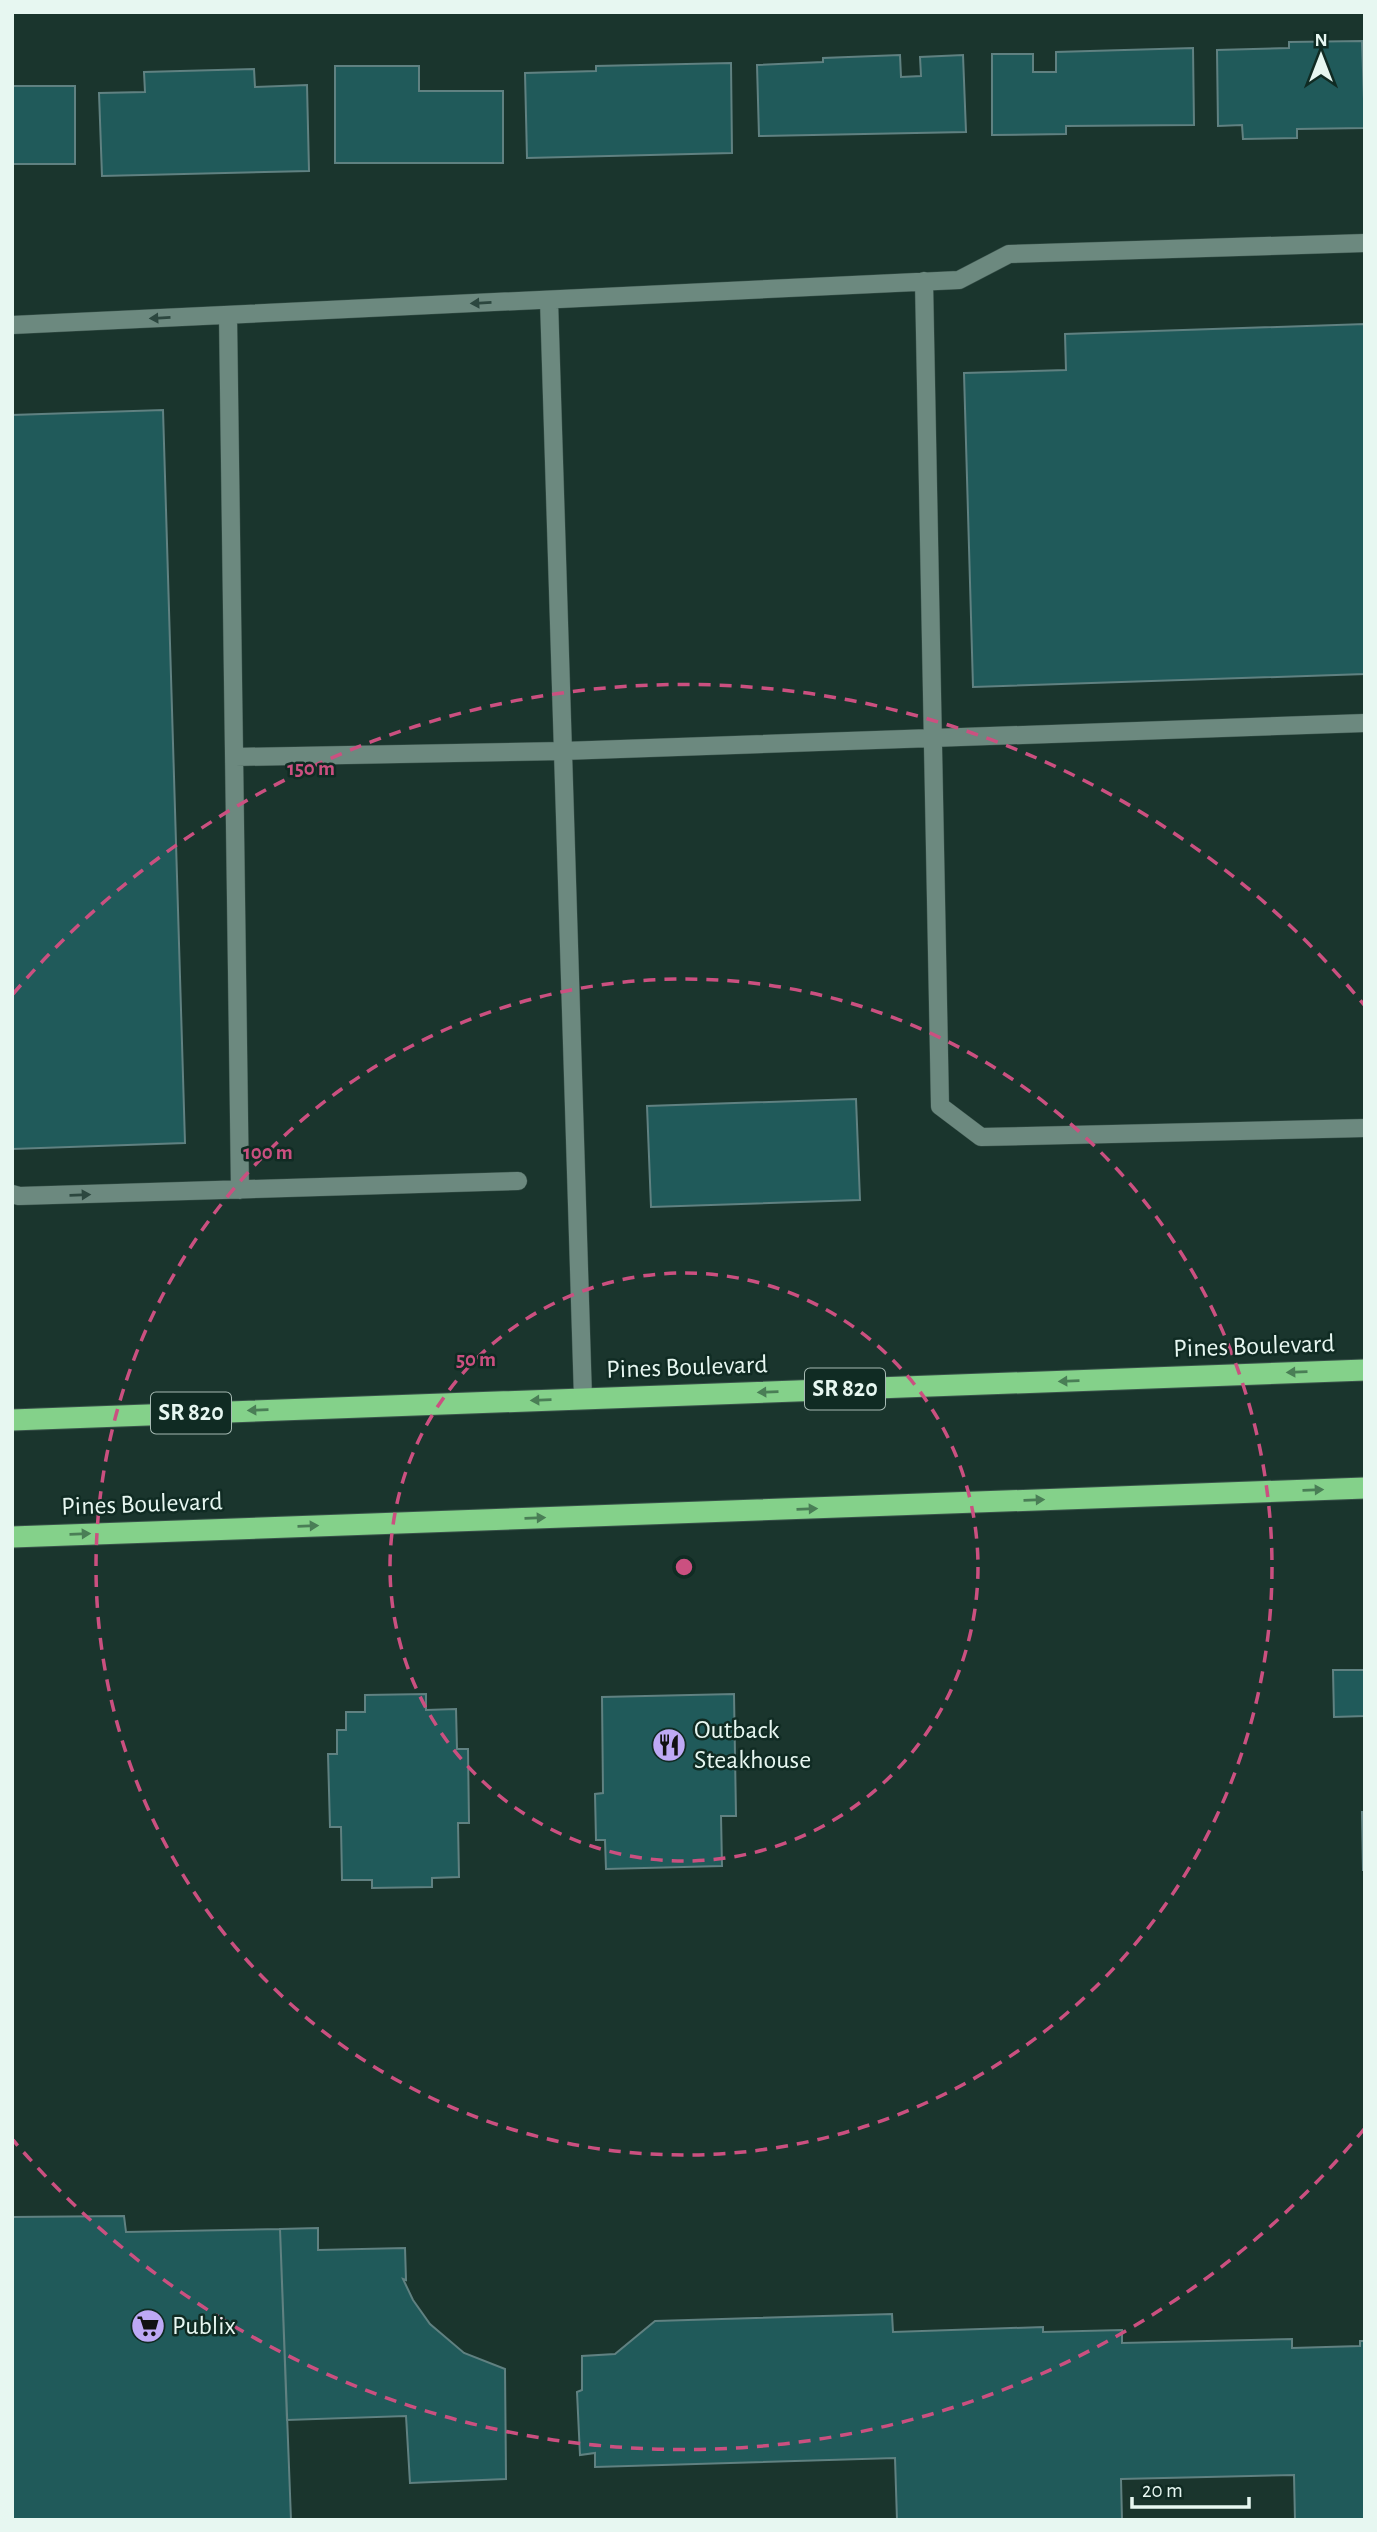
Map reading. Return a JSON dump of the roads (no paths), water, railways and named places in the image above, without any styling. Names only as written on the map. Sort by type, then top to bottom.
[{"type":"highway","name":"Pines Boulevard","points":[[12,1420],[1365,1370]]},
{"type":"highway","name":"Pines Boulevard","points":[[12,1537],[1365,1488]]},
{"type":"lane","points":[[12,325],[959,280],[1009,254],[1365,243]]},
{"type":"lane","points":[[924,281],[940,1106],[981,1137],[1365,1128]]},
{"type":"lane","points":[[549,300],[583,1398]]},
{"type":"lane","points":[[228,315],[240,1190]]},
{"type":"lane","points":[[235,757],[563,751],[1365,723]]},
{"type":"lane","points":[[12,1194],[19,1196],[518,1181]]},
{"type":"place","name":"Outback Steakhouse","points":[[669,1745]]},
{"type":"place","name":"Publix","points":[[148,2326]]}]
